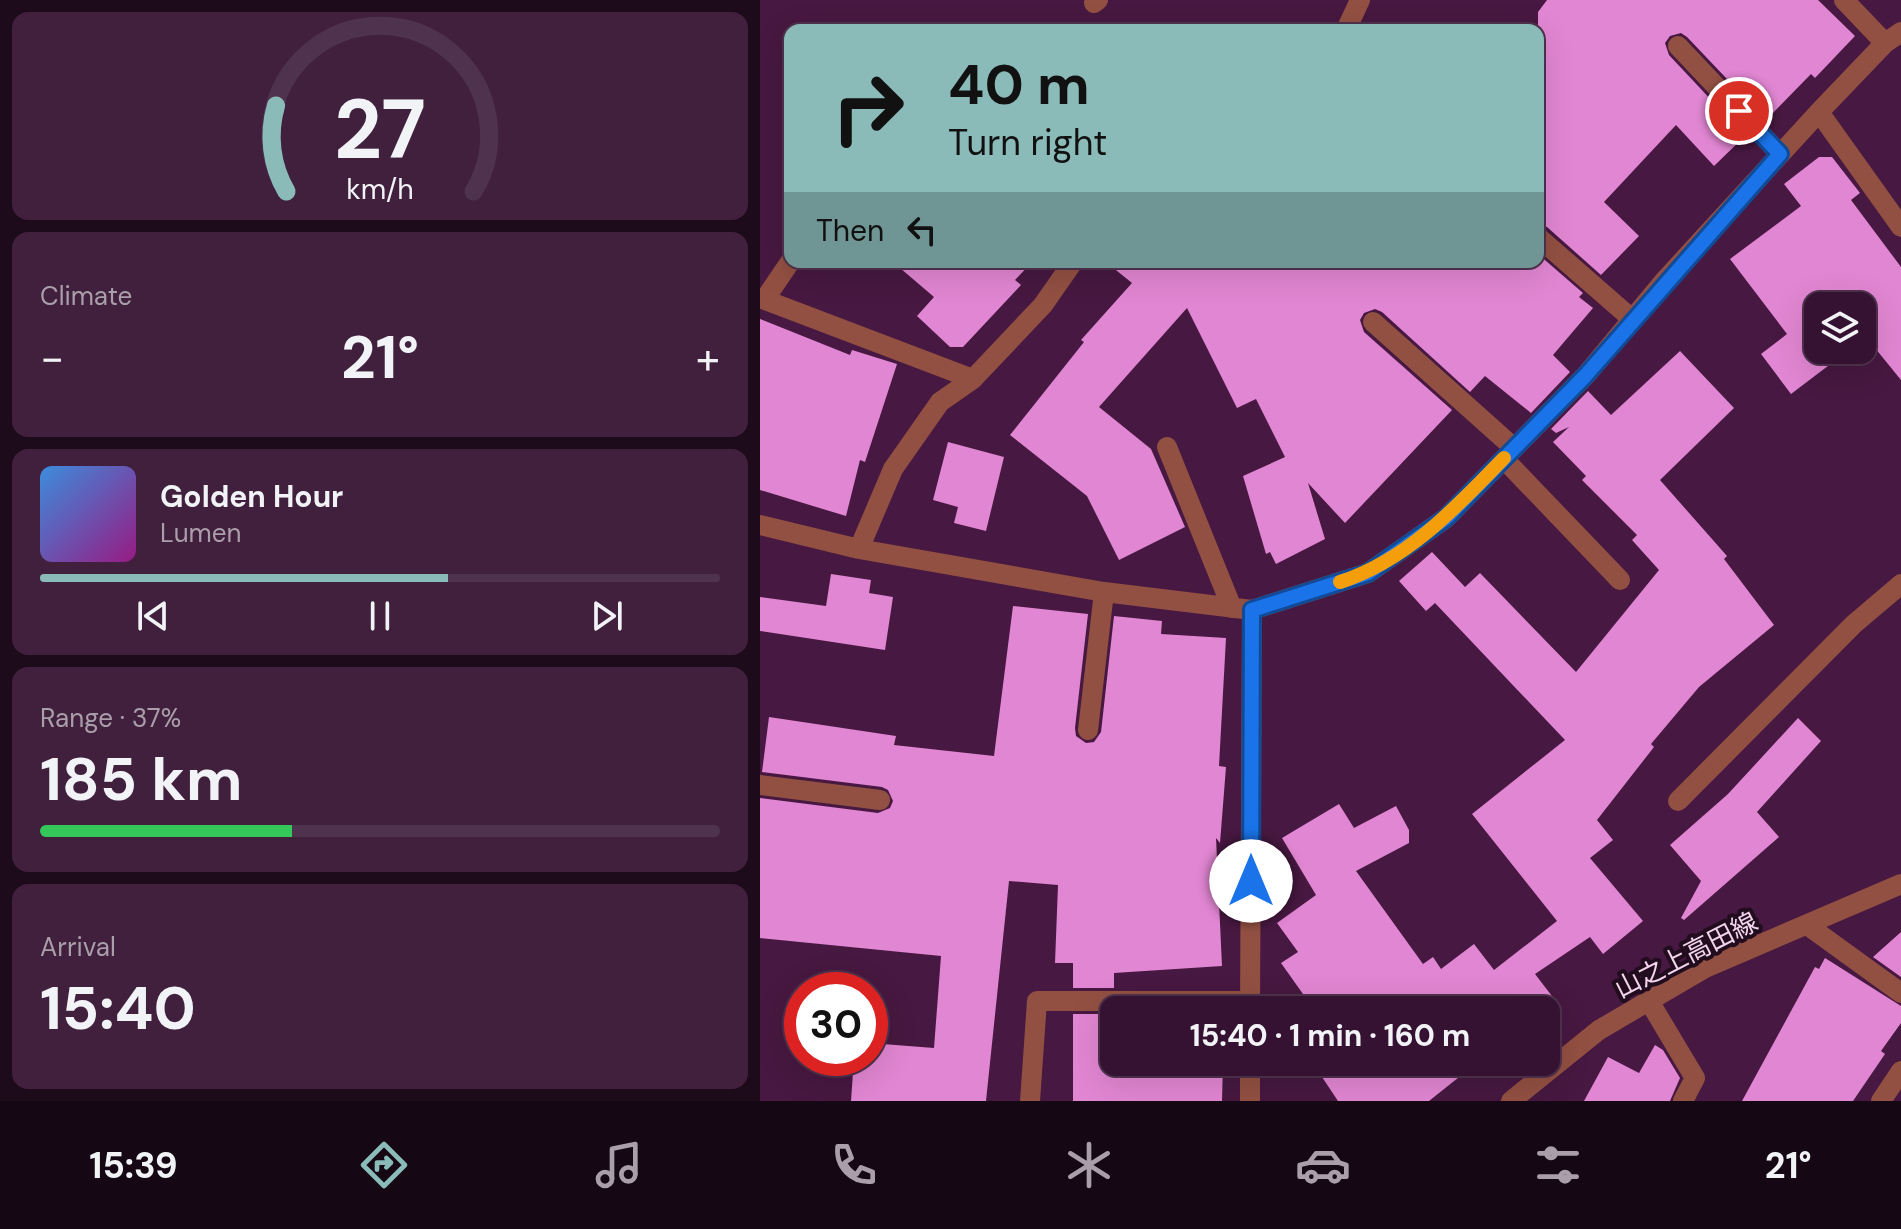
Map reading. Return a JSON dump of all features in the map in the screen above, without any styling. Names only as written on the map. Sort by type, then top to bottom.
[{"type":"street","points":[[1349,24],[1360,0]]},
{"type":"street","points":[[760,525],[859,549],[1104,592],[1242,609],[1368,573],[1446,518],[1586,375],[1780,154],[1893,38],[1844,0]]},
{"type":"street","points":[[1678,46],[1780,154]]},
{"type":"street","points":[[1819,112],[1901,227]]},
{"type":"street","points":[[1544,242],[1632,319]]},
{"type":"street","points":[[785,268],[762,299],[973,379]]},
{"type":"street","points":[[859,549],[893,469],[940,402],[973,379],[1043,305],[1069,268]]},
{"type":"street","points":[[1373,322],[1509,453],[1620,580]]},
{"type":"street","points":[[1167,447],[1242,609],[1250,996]]},
{"type":"street","points":[[1678,801],[1854,624],[1901,584]]},
{"type":"street","points":[[1088,730],[1104,592]]},
{"type":"street","points":[[760,785],[880,800]]},
{"type":"street","name":"山之上高田線","points":[[1511,1101],[1599,1030],[1705,968],[1901,884]]},
{"type":"street","points":[[1807,925],[1901,993]]},
{"type":"street","points":[[1030,1101],[1037,1001],[1100,1002]]},
{"type":"street","points":[[1649,1001],[1695,1078],[1683,1101]]},
{"type":"street","points":[[1881,1101],[1901,1071]]},
{"type":"street","points":[[1250,1076],[1250,1101]]},
{"type":"building","points":[[1547,0],[1818,0],[1855,36],[1815,78],[1811,74],[1766,120],[1687,37],[1681,33],[1670,36],[1665,43],[1669,55],[1745,136],[1714,166],[1676,125],[1604,202],[1639,236],[1601,275],[1544,226],[1544,24],[1538,24],[1538,12]]},
{"type":"building","points":[[1819,157],[1832,157],[1860,193],[1851,200],[1901,267],[1901,380],[1876,349],[1876,292],[1804,292],[1804,364],[1831,364],[1791,394],[1761,354],[1787,334],[1730,259],[1801,206],[1784,184]]},
{"type":"building","points":[[1544,259],[1583,293],[1579,297],[1593,308],[1553,355],[1570,372],[1531,413],[1485,376],[1470,392],[1382,312],[1375,309],[1364,313],[1360,320],[1364,332],[1452,410],[1345,523],[1308,483],[1325,539],[1276,564],[1270,552],[1266,554],[1243,476],[1285,457],[1256,399],[1237,408],[1187,308],[1099,407],[1151,449],[1185,527],[1119,560],[1087,496],[1010,435],[1084,342],[1081,340],[1132,283],[1113,268],[1544,268]]},
{"type":"building","points":[[900,268],[1026,268],[1015,280],[1021,285],[963,347],[950,347],[917,316],[934,297]]},
{"type":"building","points":[[760,319],[850,355],[852,350],[897,364],[865,462],[860,460],[846,516],[760,490]]},
{"type":"building","points":[[1680,351],[1734,408],[1660,480],[1727,556],[1724,559],[1774,625],[1699,687],[1651,744],[1654,747],[1597,820],[1613,840],[1590,858],[1643,921],[1603,954],[1590,937],[1535,974],[1552,996],[1300,996],[1303,994],[1281,963],[1298,952],[1277,923],[1316,895],[1282,838],[1339,804],[1354,828],[1396,806],[1409,830],[1409,843],[1356,871],[1423,964],[1433,957],[1441,969],[1474,944],[1494,970],[1557,921],[1472,814],[1565,740],[1435,603],[1426,611],[1399,581],[1432,552],[1465,587],[1480,573],[1576,672],[1659,570],[1632,540],[1637,535],[1582,480],[1586,476],[1553,442],[1569,427],[1556,433],[1551,429],[1588,391],[1611,415]]},
{"type":"building","points":[[948,442],[1004,457],[986,531],[954,523],[958,507],[933,500]]},
{"type":"building","points":[[831,574],[871,580],[869,593],[893,597],[885,650],[760,631],[760,597],[826,606]]},
{"type":"building","points":[[1013,606],[1088,614],[1075,728],[1076,736],[1086,743],[1094,742],[1101,732],[1114,616],[1162,621],[1161,634],[1226,638],[1219,766],[1226,767],[1220,843],[1216,838],[1222,966],[1114,973],[1114,988],[1073,988],[1073,963],[1055,963],[1058,885],[1009,881],[986,1101],[851,1101],[853,1076],[888,1076],[888,1044],[934,1048],[941,956],[760,938],[760,798],[878,813],[890,808],[893,801],[888,790],[882,787],[762,772],[769,717],[896,736],[894,745],[994,756]]},
{"type":"building","points":[[1798,718],[1821,741],[1757,812],[1779,837],[1684,920],[1681,918],[1701,881],[1670,845],[1728,794]]},
{"type":"building","points":[[1901,932],[1901,977],[1873,957]]},
{"type":"building","points":[[1825,958],[1901,1006],[1901,1023],[1881,1051],[1885,1054],[1853,1101],[1742,1101],[1815,967],[1819,969]]},
{"type":"building","points":[[1073,1014],[1100,1014],[1100,1076],[1223,1076],[1222,1101],[1073,1101]]},
{"type":"building","points":[[1655,1045],[1663,1050],[1680,1078],[1670,1101],[1584,1101],[1608,1057],[1639,1073]]},
{"type":"building","points":[[1321,1076],[1460,1076],[1429,1101],[1338,1101]]},
{"type":"slow traffic","points":[[1340,582],[1368,573],[1446,518],[1504,458]]},
{"type":"route","points":[[1251,881],[1252,610],[1368,573],[1446,518],[1586,375],[1665,280],[1780,154],[1739,111]]}]
